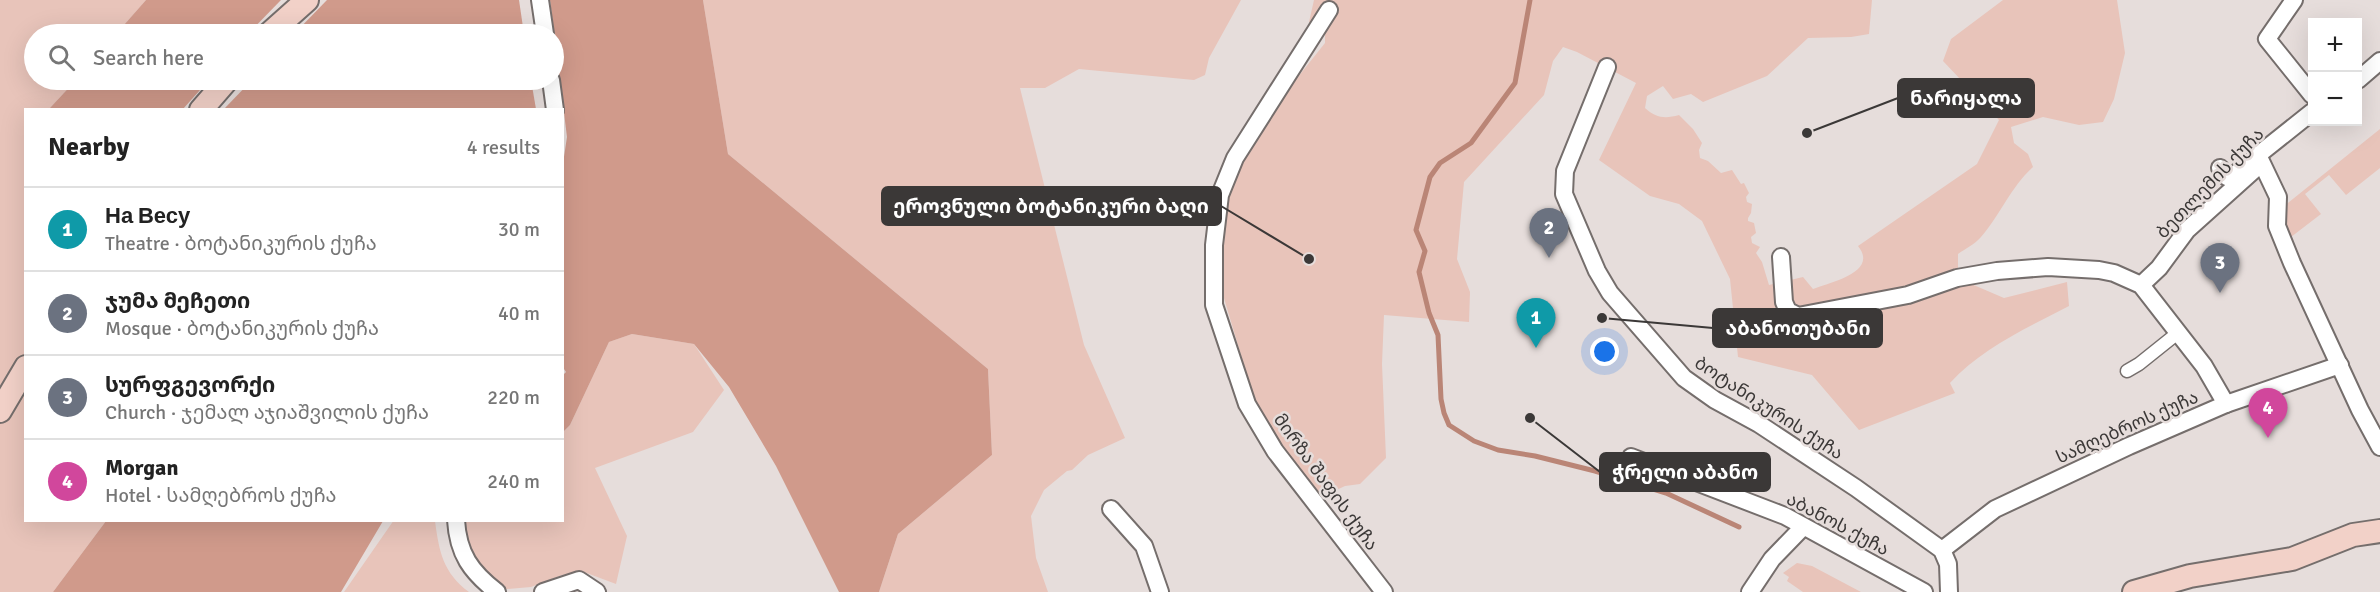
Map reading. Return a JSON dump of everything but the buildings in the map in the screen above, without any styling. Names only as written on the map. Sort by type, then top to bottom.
[{"type":"main road","points":[[280,24],[307,0]]},
{"type":"main road","points":[[203,108],[218,90]]},
{"type":"main road","points":[[0,411],[24,370]]},
{"type":"main road","points":[[2134,592],[2190,576],[2292,559],[2354,535],[2380,531]]},
{"type":"street","points":[[540,0],[544,24]]},
{"type":"street","points":[[2294,0],[2267,39],[2308,89]]},
{"type":"street","name":"მირზა შაფის ქუჩა","points":[[1329,10],[1235,158],[1220,195],[1214,245],[1214,305],[1247,404],[1275,451],[1384,592]]},
{"type":"street","points":[[2362,77],[2380,61]]},
{"type":"street","name":"ბოტანიკურის ქუჩა","points":[[1607,67],[1565,171],[1564,194],[1597,271],[1610,293],[1684,378],[1714,400],[1759,424],[1846,481],[1942,550]]},
{"type":"street","points":[[552,90],[555,108]]},
{"type":"street","name":"ბეთლემის ქუჩა","points":[[2141,285],[2158,268],[2187,230],[2255,169],[2258,155],[2308,116]]},
{"type":"street","points":[[2220,168],[2227,177],[2232,177],[2258,155],[2278,197],[2277,226],[2360,410],[2380,447]]},
{"type":"street","points":[[1781,257],[1784,302],[1788,311],[1798,316],[1908,295],[1957,278],[1997,271],[2048,267],[2114,273],[2141,285],[2208,371],[2226,404]]},
{"type":"street","points":[[2127,370],[2139,364],[2179,332]]},
{"type":"street","name":"სამღებროს ქუჩა","points":[[1942,550],[1995,509],[2129,446],[2226,404],[2340,365]]},
{"type":"street","name":"აბანოს ქუჩა","points":[[1631,457],[1785,516],[1924,592]]},
{"type":"street","points":[[1111,508],[1144,546],[1160,592]]},
{"type":"street","points":[[456,522],[457,536],[468,566],[497,592]]},
{"type":"street","points":[[1750,592],[1772,559],[1803,526]]},
{"type":"street","points":[[1942,550],[1948,564],[1949,592],[1944,592]]},
{"type":"street","points":[[543,592],[579,580],[597,592]]},
{"type":"shaded area","points":[[0,0],[146,0],[125,24],[24,24],[24,90],[67,90],[50,108],[24,108],[24,522],[105,522],[53,592],[0,592]]},
{"type":"shaded area","points":[[146,0],[281,0],[258,24],[125,24]]},
{"type":"shaded area","points":[[327,0],[519,0],[523,24],[304,24]]},
{"type":"shaded area","points":[[550,0],[703,0],[728,154],[988,369],[992,455],[898,534],[879,592],[839,592],[776,466],[729,387],[694,344],[632,334],[609,342],[570,425],[564,431],[564,374],[566,372],[564,369],[564,157],[567,137],[561,90],[564,90],[564,24],[553,24]]},
{"type":"shaded area","points":[[703,0],[1241,0],[1209,58],[1205,75],[1194,80],[1079,69],[1045,88],[1020,88],[1084,345],[1125,438],[1088,455],[1044,490],[1031,516],[1036,558],[1048,592],[879,592],[898,534],[992,455],[988,369],[728,154]]},
{"type":"shaded area","points":[[1314,0],[1872,0],[1869,34],[1851,37],[1808,38],[1767,76],[1703,102],[1691,94],[1673,99],[1663,86],[1647,96],[1645,108],[1653,114],[1661,117],[1679,115],[1693,129],[1702,143],[1699,150],[1700,158],[1708,161],[1721,173],[1732,170],[1741,184],[1744,183],[1749,193],[1746,197],[1747,202],[1752,204],[1748,221],[1754,223],[1756,233],[1751,237],[1752,243],[1760,247],[1756,253],[1762,262],[1769,285],[1803,277],[1813,289],[1850,275],[1858,269],[1863,255],[1858,246],[1977,164],[1999,120],[1943,61],[1951,39],[2003,0],[2117,0],[2125,53],[2114,99],[2103,122],[2079,125],[2043,117],[2011,127],[2014,143],[2028,154],[2033,167],[2018,184],[1981,237],[1958,254],[1958,276],[1962,280],[2004,298],[2067,282],[2069,306],[2021,331],[1976,359],[1950,383],[1955,393],[1859,430],[1812,375],[1738,357],[1730,279],[1702,221],[1679,204],[1650,196],[1599,160],[1636,83],[1563,47],[1553,61],[1544,95],[1464,182],[1457,259],[1470,292],[1469,322],[1384,315],[1382,364],[1386,458],[1360,484],[1345,486],[1313,501],[1254,399],[1221,288],[1227,201],[1258,127],[1325,43],[1325,31],[1309,22]]},
{"type":"shaded area","points":[[67,90],[200,90],[184,108],[50,108]]},
{"type":"shaded area","points":[[242,90],[533,90],[536,108],[225,108]]},
{"type":"shaded area","points":[[2380,129],[2380,168],[2346,195],[2329,175],[2305,194],[2321,214],[2291,237],[2282,222],[2283,207]]},
{"type":"shaded area","points":[[632,334],[694,344],[724,390],[693,432],[595,468],[627,536],[616,584],[584,572],[562,575],[531,587],[497,590],[475,558],[466,522],[564,522],[564,431],[570,425],[609,342]]},
{"type":"shaded area","points":[[105,522],[382,522],[341,592],[53,592]]},
{"type":"shaded area","points":[[393,522],[435,522],[444,561],[453,577],[469,592],[344,592]]},
{"type":"shaded area","points":[[1797,563],[1812,566],[1861,592],[1803,592],[1787,581],[1789,577],[1783,573]]},
{"type":"waterway","points":[[1530,0],[1515,83],[1471,143],[1440,163],[1430,177],[1416,230],[1425,251],[1419,272],[1429,313],[1438,335],[1441,399],[1444,413],[1449,425],[1474,441],[1498,450],[1535,456],[1595,471],[1666,493],[1739,527]]},
{"type":"place","name":"ნარიყალა","points":[[1807,133]]},
{"type":"place","name":"ჯუმა მეჩეთი","points":[[1549,258]]},
{"type":"place","name":"ეროვნული ბოტანიკური ბაღი","points":[[1309,259]]},
{"type":"place","name":"სურფგევორქი","points":[[2220,293]]},
{"type":"place","name":"აბანოთუბანი","points":[[1602,318]]},
{"type":"place","name":"На Весу","points":[[1536,348]]},
{"type":"place","name":"ჭრელი აბანო","points":[[1530,418]]},
{"type":"place","name":"Morgan","points":[[2268,438]]}]
